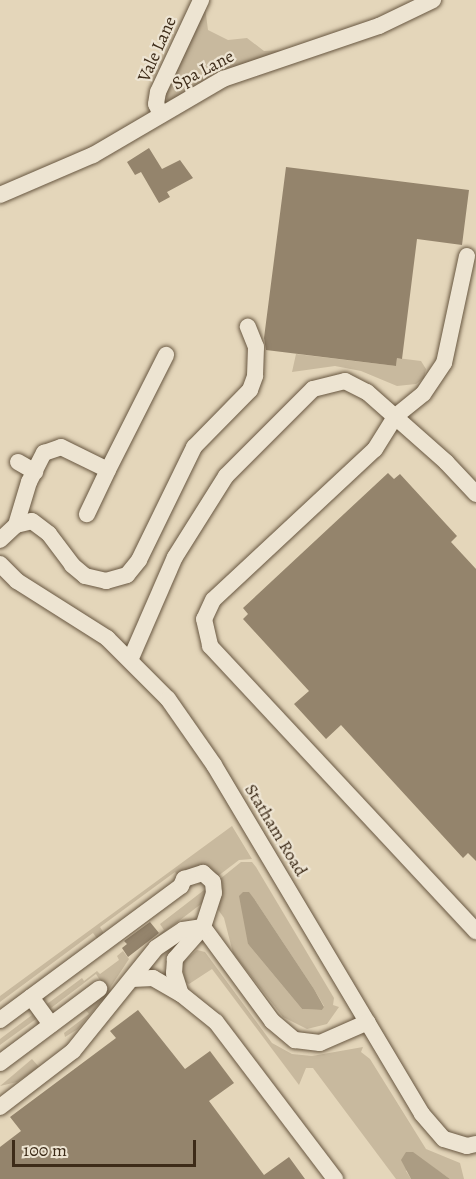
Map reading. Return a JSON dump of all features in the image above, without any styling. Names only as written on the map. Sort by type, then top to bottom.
[{"type":"street","name":"Vale Lane","points":[[161,115],[156,104],[158,92],[201,0]]},
{"type":"street","name":"Spa Lane","points":[[0,195],[93,156],[161,115],[251,67],[379,26],[433,0]]},
{"type":"street","points":[[467,256],[444,363],[423,394],[395,417],[375,449],[213,600],[204,619],[210,646],[476,931]]},
{"type":"street","points":[[0,540],[26,519],[37,523],[85,576],[106,581],[127,575],[139,560],[194,447],[250,390],[256,347],[248,327]]},
{"type":"street","points":[[87,513],[166,355]]},
{"type":"street","points":[[131,658],[175,557],[226,476],[313,389],[345,381],[367,392],[476,494]]},
{"type":"street","points":[[16,525],[44,453],[61,447],[108,470]]},
{"type":"street","points":[[18,462],[35,472]]},
{"type":"street","name":"Statham Road","points":[[0,564],[17,581],[131,658],[168,699],[214,765],[433,1128],[455,1143],[476,1144]]},
{"type":"street","points":[[0,1020],[181,886],[184,879],[195,875],[207,875],[215,886],[203,927],[175,959],[174,973],[181,994]]},
{"type":"street","points":[[203,927],[272,1021],[295,1040],[320,1043],[368,1022]]},
{"type":"street","points":[[0,1107],[73,1051],[156,948],[183,930],[203,927]]},
{"type":"street","points":[[132,979],[153,978],[181,994],[216,1023],[335,1179]]},
{"type":"street","points":[[0,1064],[99,989]]},
{"type":"street","points":[[31,997],[51,1025]]},
{"type":"shaded area","points":[[205,7],[208,30],[228,40],[247,38],[264,51],[286,50],[168,101],[165,94]]},
{"type":"shaded area","points":[[296,354],[396,366],[397,358],[421,361],[426,369],[424,378],[416,384],[397,386],[361,371],[335,366],[292,372]]},
{"type":"shaded area","points":[[232,826],[252,859],[239,860],[218,876],[180,878],[175,872],[100,927],[105,935],[98,940],[93,933],[0,1002],[0,996]]},
{"type":"shaded area","points":[[241,862],[252,862],[256,867],[334,998],[333,1005],[339,1007],[327,1024],[307,1029],[283,1017],[233,953],[224,918],[217,908],[220,879]],"holes":[[[255,900],[324,1006],[322,1010],[302,1009],[248,944]]]},
{"type":"shaded area","points":[[208,887],[205,901],[150,943],[164,930],[160,924]]},
{"type":"shaded area","points":[[243,892],[249,892],[255,900],[314,989],[324,1007],[322,1010],[302,1009],[248,944],[239,896]]},
{"type":"shaded area","points":[[197,950],[205,952],[272,1043],[292,1054],[312,1056],[363,1047],[361,1052],[370,1059],[426,1149],[460,1163],[464,1179],[450,1179],[420,1158],[406,1171],[411,1179],[396,1179],[313,1068],[306,1068],[299,1085],[212,969],[189,984],[185,982],[182,963]]},
{"type":"shaded area","points":[[123,951],[129,959],[102,1000],[78,1029],[65,1037],[64,1033],[89,1014],[83,1007],[106,990],[96,974],[51,1008],[53,1016],[39,999],[47,1004],[82,978],[84,981],[97,971],[100,974],[119,960],[117,956]]},
{"type":"shaded area","points":[[30,1006],[43,1023],[36,1019],[0,1045],[0,1039],[32,1015]]},
{"type":"shaded area","points":[[32,1059],[39,1067],[17,1082],[0,1086]]},
{"type":"shaded area","points":[[406,1152],[413,1152],[450,1179],[411,1179],[401,1160]]},
{"type":"building","points":[[149,148],[162,169],[180,160],[193,178],[167,192],[170,197],[159,203],[141,172],[135,175],[127,162]]},
{"type":"building","points":[[286,167],[469,190],[462,245],[417,239],[402,359],[397,358],[396,366],[266,350],[264,338]]},
{"type":"building","points":[[388,473],[394,479],[400,474],[457,536],[451,542],[476,569],[476,861],[468,853],[463,858],[341,725],[326,739],[294,704],[309,691],[243,619],[248,614],[243,608]]},
{"type":"building","points":[[150,922],[159,933],[128,957],[122,948],[127,944],[124,941]]},
{"type":"building","points":[[138,1010],[185,1069],[210,1051],[234,1083],[209,1101],[264,1175],[289,1157],[305,1179],[0,1179],[0,1147],[21,1131],[10,1117],[116,1038],[110,1031]]}]
